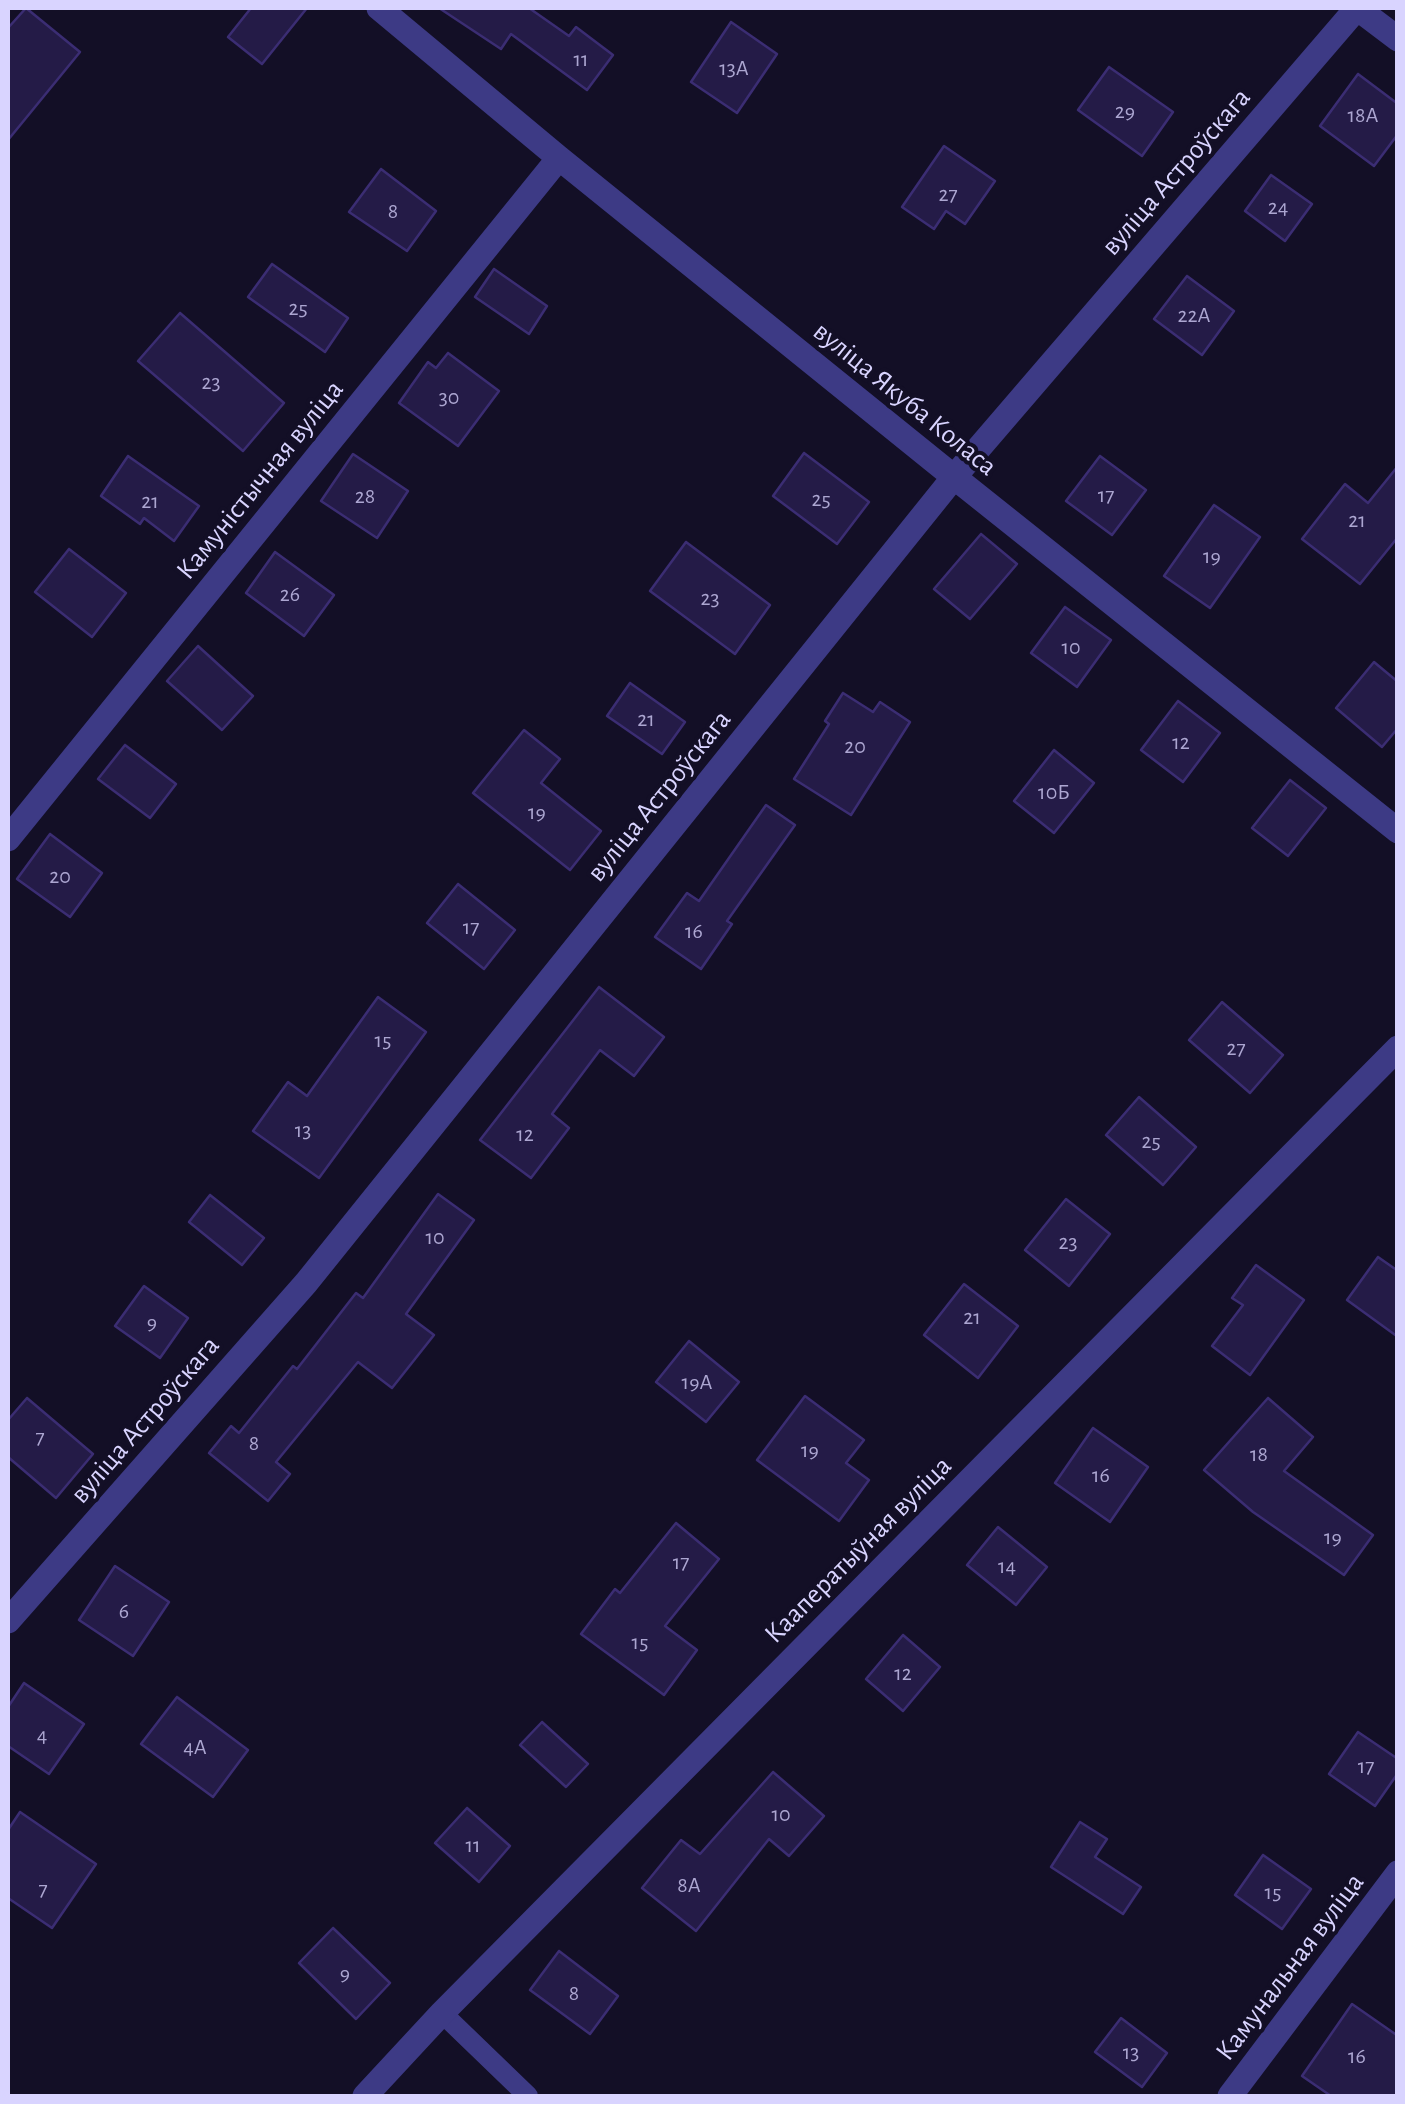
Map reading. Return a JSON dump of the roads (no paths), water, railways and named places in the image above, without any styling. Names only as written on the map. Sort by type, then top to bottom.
[{"type":"street","name":"вуліца Якуба Коласа","points":[[379,8],[559,158],[1398,831]]},
{"type":"street","points":[[1357,8],[1398,39]]},
{"type":"street","name":"вуліца Астроўскага","points":[[8,1621],[306,1282],[954,477],[1357,8]]},
{"type":"street","name":"Камуністычная вуліца","points":[[8,839],[559,158]]},
{"type":"street","name":"Кааператыўная вуліца","points":[[365,2096],[442,2012],[1398,1048]]},
{"type":"street","name":"Камунальная вуліца","points":[[1230,2096],[1398,1873]]},
{"type":"lane","points":[[442,2012],[528,2096]]}]
